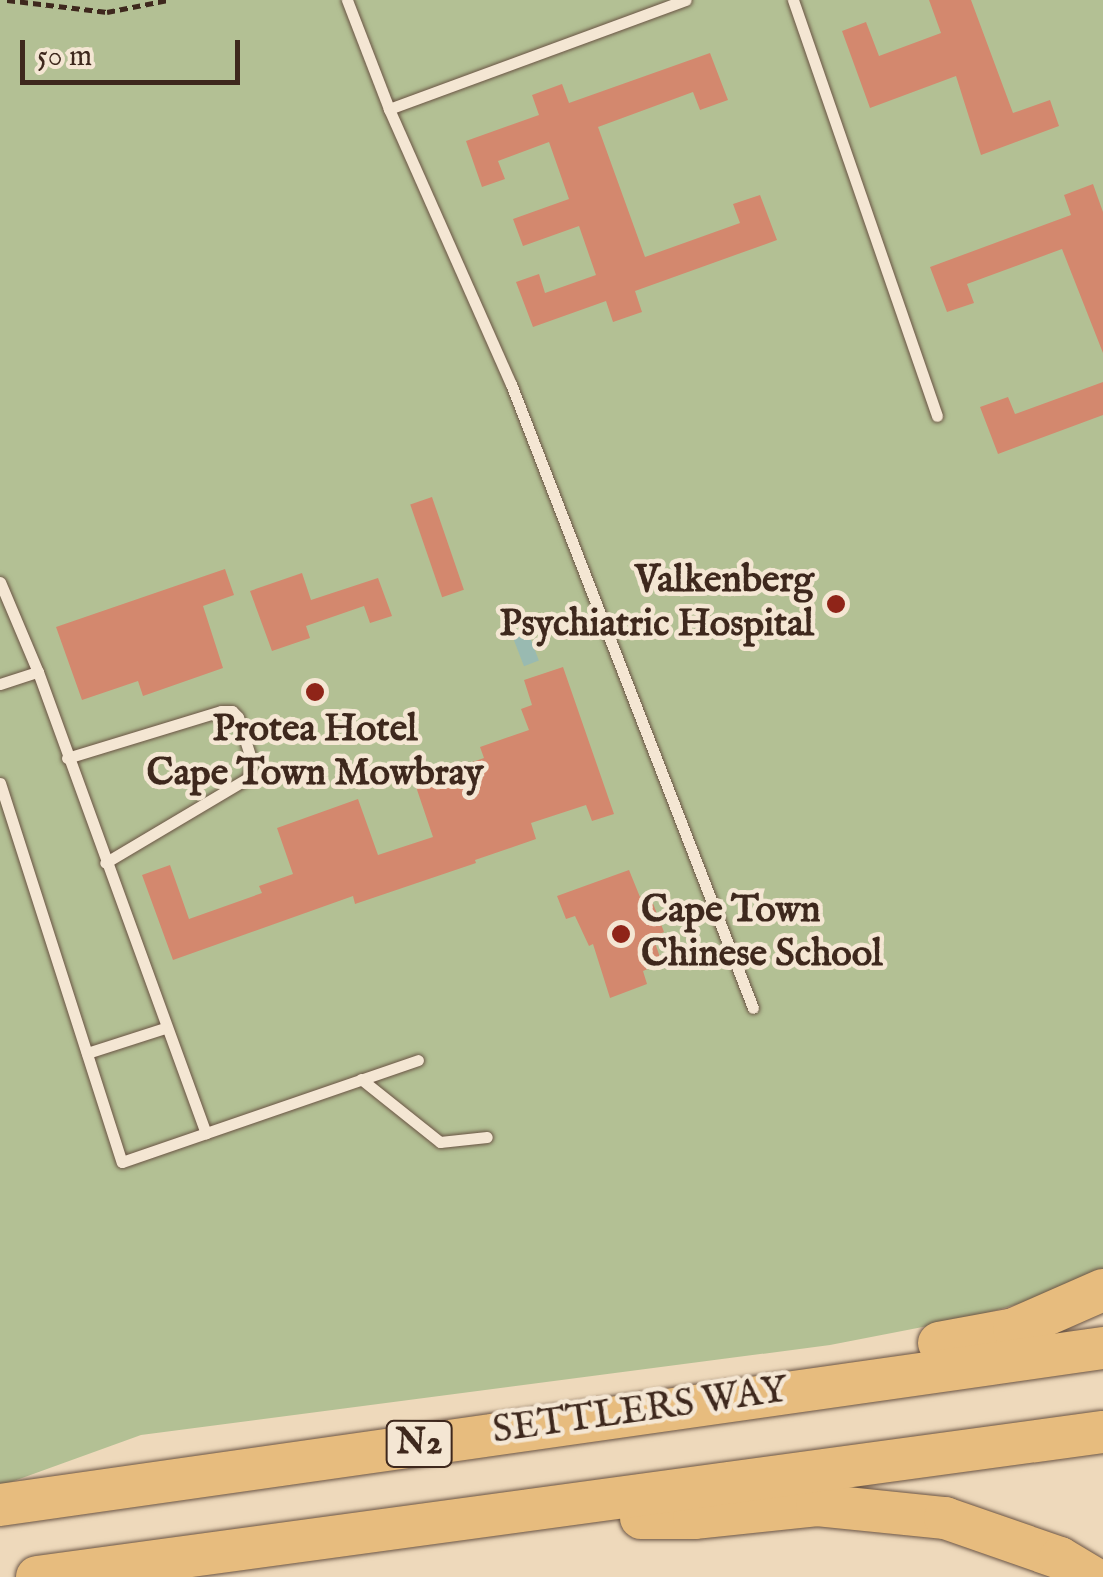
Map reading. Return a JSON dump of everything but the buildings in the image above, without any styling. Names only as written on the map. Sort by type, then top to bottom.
[{"type":"highway","points":[[838,1383],[889,1353],[1014,1329],[1103,1290]]},
{"type":"highway","name":"SETTLERS WAY","points":[[0,1504],[1103,1348]]},
{"type":"highway","name":"N2","points":[[37,1577],[1103,1432]]},
{"type":"highway","points":[[476,1518],[694,1518],[836,1507],[945,1518],[1060,1558],[1092,1577]]},
{"type":"lane","points":[[348,0],[389,109],[511,384],[753,1008]]},
{"type":"lane","points":[[389,109],[686,0]]},
{"type":"lane","points":[[793,0],[937,416]]},
{"type":"lane","points":[[0,582],[38,672],[206,1133]]},
{"type":"lane","points":[[0,684],[38,672]]},
{"type":"lane","points":[[67,758],[221,711],[232,711],[238,717],[252,762],[248,778],[105,864]]},
{"type":"lane","points":[[0,783],[122,1162],[418,1060]]},
{"type":"lane","points":[[87,1053],[165,1028]]},
{"type":"lane","points":[[361,1079],[440,1142],[488,1137]]},
{"type":"path","points":[[7,0],[107,12],[168,0]]},
{"type":"green space","points":[[0,0],[1103,0],[1103,1269],[1029,1301],[969,1318],[830,1345],[141,1435],[0,1486]]},
{"type":"water","points":[[526,627],[539,661],[524,666],[511,633]]},
{"type":"place","name":"Valkenberg Psychiatric Hospital","points":[[836,604]]},
{"type":"place","name":"Protea Hotel Cape Town Mowbray","points":[[315,692]]},
{"type":"place","name":"Cape Town Chinese School","points":[[621,934]]}]
